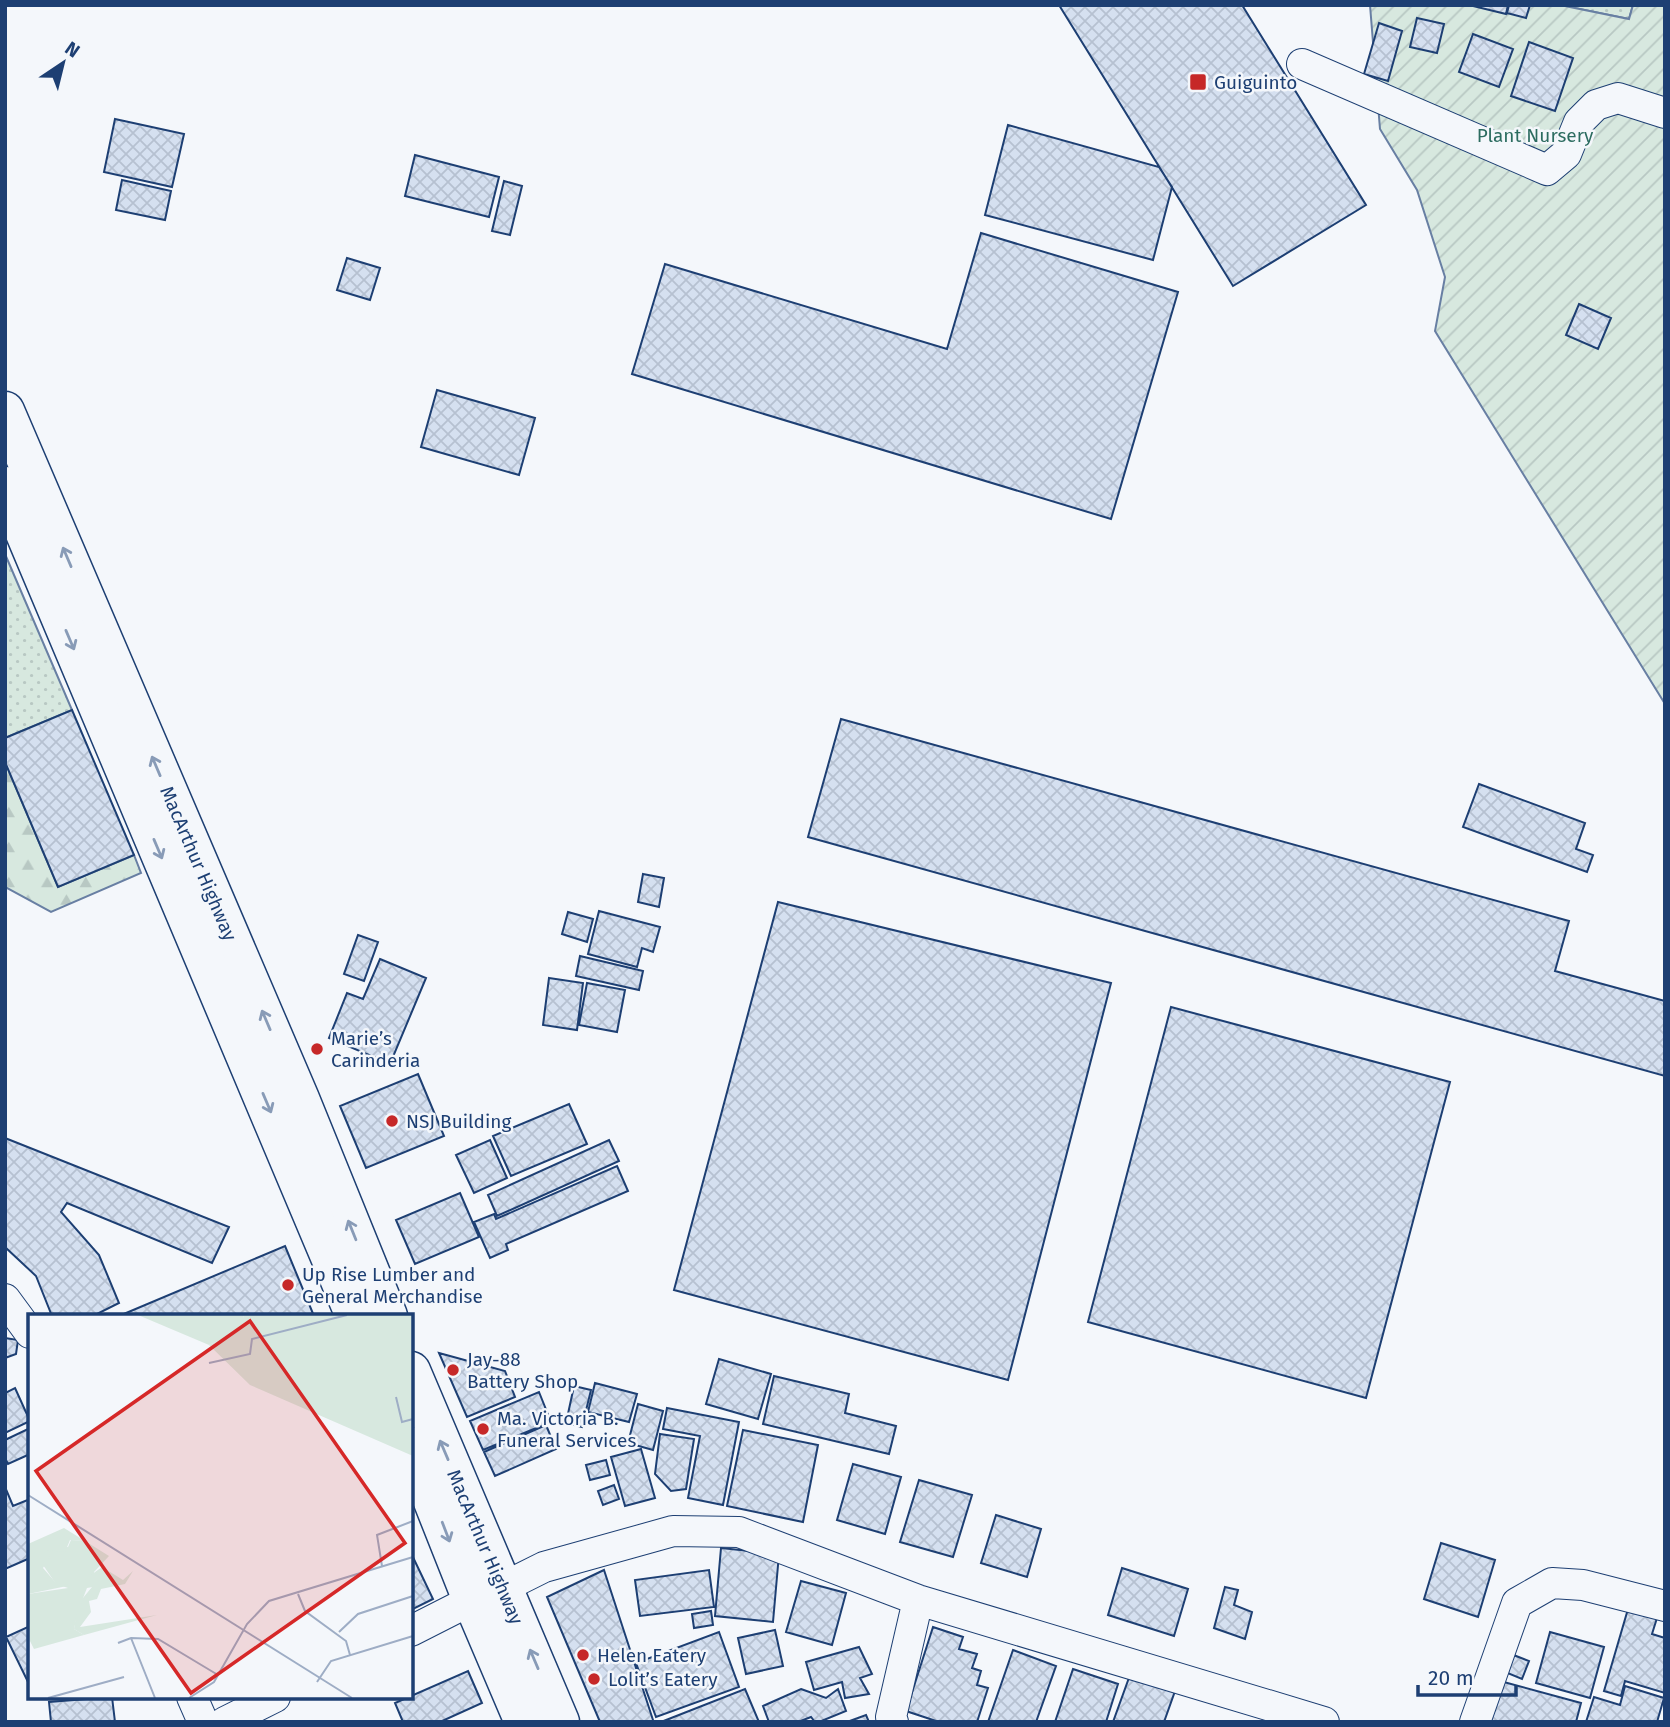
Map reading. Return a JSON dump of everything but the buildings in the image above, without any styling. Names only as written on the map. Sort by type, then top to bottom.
[{"type":"highway","name":"MacArthur Highway","points":[[5,411],[300,1099],[387,1314]]},
{"type":"highway","name":"MacArthur Highway","points":[[5,486],[354,1314]]},
{"type":"highway","name":"MacArthur Highway","points":[[413,1377],[488,1593],[524,1722]]},
{"type":"highway","name":"MacArthur Highway","points":[[413,1450],[560,1722]]},
{"type":"street","points":[[1302,64],[1547,170],[1566,154],[1579,122],[1596,105],[1618,98],[1665,113]]},
{"type":"street","points":[[5,1299],[28,1329]]},
{"type":"street","points":[[413,1630],[544,1567],[673,1531],[740,1532],[918,1600],[1324,1722]]},
{"type":"street","points":[[1475,1722],[1517,1603],[1552,1583],[1583,1585],[1665,1606]]},
{"type":"street","points":[[893,1722],[891,1717],[918,1600]]},
{"type":"street","points":[[193,1699],[203,1722]]},
{"type":"street","points":[[225,1722],[271,1699]]},
{"type":"green space","name":"Plant Nursery","points":[[1370,5],[1560,5],[1629,19],[1633,5],[1665,5],[1665,704],[1435,331],[1445,277],[1417,190],[1380,129]]},
{"type":"green space","points":[[1560,5],[1633,5],[1629,19]]},
{"type":"green space","points":[[5,554],[72,710],[5,738]]},
{"type":"green space","points":[[5,762],[58,887],[134,855],[141,873],[51,912],[5,887]]},
{"type":"place","name":"Guiguinto","points":[[1198,82]]},
{"type":"place","name":"Marie’s Carinderia","points":[[317,1049]]},
{"type":"place","name":"NSJ Building","points":[[392,1121]]},
{"type":"place","name":"Up Rise Lumber and General Merchandise","points":[[288,1285]]},
{"type":"place","name":"Jay-88 Battery Shop","points":[[453,1370]]},
{"type":"place","name":"Ma. Victoria B. Funeral Services","points":[[483,1429]]},
{"type":"place","name":"Helen Eatery","points":[[583,1655]]},
{"type":"place","name":"Lolit’s Eatery","points":[[594,1679]]}]
